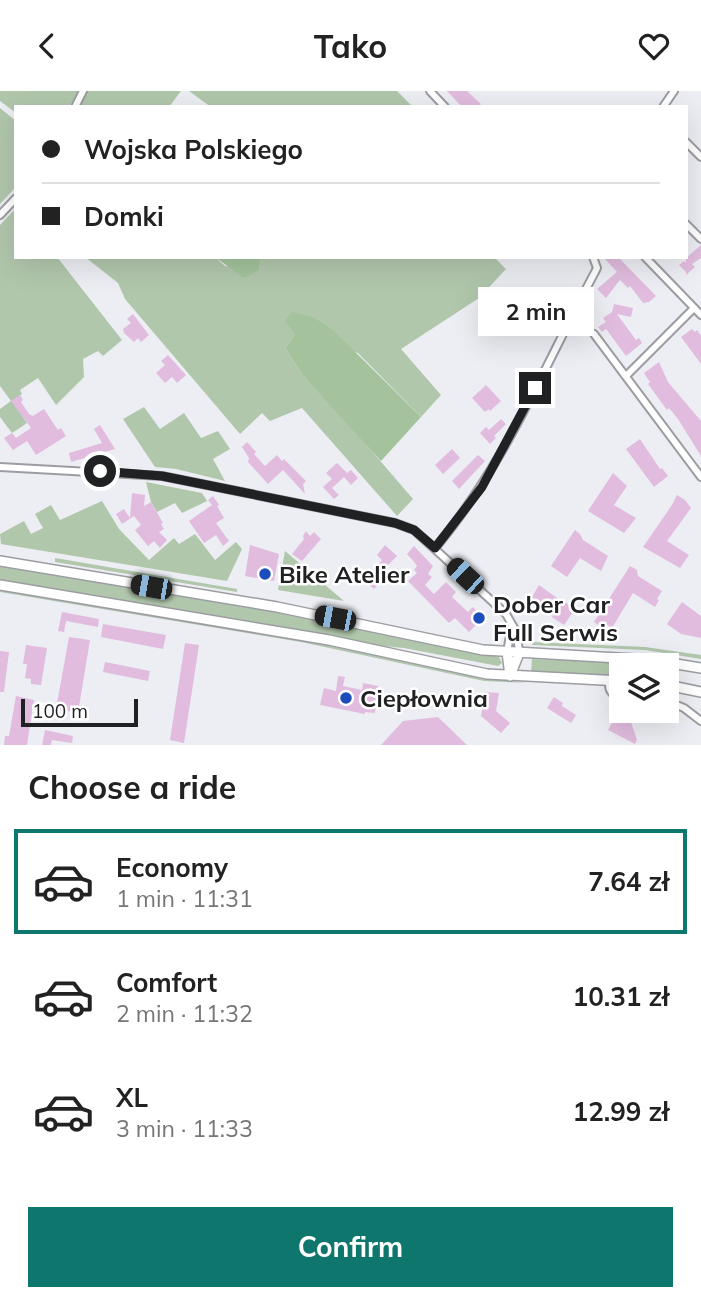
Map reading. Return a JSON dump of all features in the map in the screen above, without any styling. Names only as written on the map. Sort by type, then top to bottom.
[{"type":"main road","points":[[0,561],[277,607],[474,648],[652,660],[701,668]]},
{"type":"main road","points":[[0,585],[318,638],[461,669],[510,676],[609,680]]},
{"type":"main road","points":[[507,652],[510,676]]},
{"type":"main road","points":[[510,676],[519,653]]},
{"type":"main road","points":[[679,687],[701,692]]},
{"type":"street","points":[[430,91],[443,105]]},
{"type":"street","points":[[688,144],[701,157]]},
{"type":"street","points":[[0,215],[14,200]]},
{"type":"street","points":[[688,226],[701,239]]},
{"type":"street","points":[[435,548],[477,495],[509,440],[597,268],[594,259]]},
{"type":"street","points":[[647,259],[701,315]]},
{"type":"street","points":[[626,376],[694,308]]},
{"type":"street","points":[[594,334],[701,477]]},
{"type":"street","points":[[0,467],[162,476],[395,523],[414,530],[506,614],[517,633],[519,653]]},
{"type":"street","points":[[507,652],[512,625]]},
{"type":"street","points":[[679,706],[701,721]]},
{"type":"green space","points":[[0,91],[78,91],[70,105],[14,105],[14,112],[0,101]]},
{"type":"green space","points":[[85,91],[181,91],[170,105],[78,105]]},
{"type":"green space","points":[[189,91],[397,91],[411,105],[208,105]]},
{"type":"green space","points":[[0,108],[14,119],[14,189],[0,204]]},
{"type":"green space","points":[[14,210],[14,259],[59,259],[122,340],[103,356],[98,351],[83,359],[84,377],[56,405],[38,378],[20,390],[22,394],[12,401],[27,423],[12,433],[0,417],[0,409],[11,401],[0,386],[0,225]]},
{"type":"green space","points":[[88,259],[217,259],[225,266],[259,269],[261,259],[496,259],[506,269],[479,298],[401,349],[441,395],[421,417],[358,353],[295,334],[285,348],[304,377],[413,499],[397,516],[302,408],[270,421],[262,413],[240,434],[125,299],[118,283]]},
{"type":"green space","points":[[218,259],[261,259],[259,270],[244,278]]},
{"type":"green space","points":[[292,312],[313,317],[333,330],[421,417],[381,461],[304,377],[285,348],[295,334],[285,321]]},
{"type":"green space","points":[[144,407],[160,429],[184,413],[201,438],[218,431],[230,449],[213,459],[225,481],[176,469],[155,467],[123,419]]},
{"type":"green space","points":[[146,482],[202,493],[207,501],[182,513],[175,503],[157,512],[151,502]]},
{"type":"green space","points":[[102,501],[119,529],[149,560],[174,538],[179,544],[195,534],[215,560],[236,542],[242,549],[227,581],[1,544],[0,534],[24,521],[31,534],[43,528],[35,514],[51,505],[60,520]]},
{"type":"green space","points":[[285,551],[344,601],[278,590]]},
{"type":"green space","points":[[55,558],[237,589],[237,592],[55,562]]},
{"type":"green space","points":[[0,566],[306,617],[499,657],[502,663],[498,666],[0,580]]},
{"type":"green space","points":[[0,590],[302,640],[468,675],[527,683],[484,681],[301,642]]},
{"type":"green space","points":[[533,642],[645,647],[701,655],[701,659],[679,655],[679,653],[645,650],[532,645]]},
{"type":"green space","points":[[532,659],[609,662],[609,675],[531,672]]},
{"type":"building","points":[[447,91],[467,91],[481,104],[480,105],[460,105]]},
{"type":"building","points":[[701,245],[701,258],[692,264],[695,267],[686,275],[679,265],[684,261],[686,263],[688,256]]},
{"type":"building","points":[[605,259],[620,259],[656,296],[643,303],[630,286],[628,288],[620,280],[606,298],[597,289],[617,272]]},
{"type":"building","points":[[544,288],[554,298],[549,304],[543,299],[526,316],[520,309]]},
{"type":"building","points":[[614,304],[633,308],[631,317],[617,314],[636,340],[639,338],[642,343],[626,356],[606,329],[602,332],[598,327],[606,322],[603,318],[612,312]]},
{"type":"building","points":[[133,314],[149,335],[141,342],[138,338],[134,342],[124,333],[123,329],[131,323],[127,319]]},
{"type":"building","points":[[692,329],[695,332],[697,330],[701,336],[701,364],[681,337]]},
{"type":"building","points":[[168,355],[186,375],[177,383],[172,377],[165,383],[156,373],[165,365],[161,361]]},
{"type":"building","points":[[659,362],[668,382],[701,421],[701,456],[678,419],[669,408],[667,410],[648,384],[650,382],[644,373]]},
{"type":"building","points":[[486,385],[501,401],[485,412],[472,398]]},
{"type":"building","points":[[20,395],[29,414],[33,416],[44,409],[58,430],[61,428],[66,436],[36,455],[27,441],[13,450],[4,438],[12,433],[16,438],[31,428],[11,401]]},
{"type":"building","points":[[501,419],[506,424],[490,444],[480,433],[486,427],[489,430]]},
{"type":"building","points":[[100,425],[115,449],[71,462],[69,453],[102,443],[94,429]]},
{"type":"building","points":[[640,439],[660,469],[668,476],[654,487],[626,449]]},
{"type":"building","points":[[247,442],[265,466],[277,455],[282,461],[284,459],[306,481],[303,484],[305,494],[283,470],[268,484],[248,462],[249,458],[242,447]]},
{"type":"building","points":[[452,449],[460,458],[443,474],[435,465]]},
{"type":"building","points":[[478,455],[485,461],[459,489],[452,481]]},
{"type":"building","points":[[337,463],[347,473],[351,470],[358,478],[351,485],[344,477],[332,488],[339,495],[334,499],[323,487],[332,479],[326,473]]},
{"type":"building","points":[[613,473],[627,486],[614,505],[636,518],[624,533],[588,511]]},
{"type":"building","points":[[132,493],[145,495],[144,506],[151,502],[163,523],[161,524],[164,529],[159,532],[167,540],[160,548],[154,541],[148,546],[135,530],[141,525],[134,516],[122,524],[116,514],[124,509],[130,518]]},
{"type":"building","points":[[677,495],[691,508],[667,541],[689,555],[680,568],[643,547]]},
{"type":"building","points":[[213,496],[224,518],[216,523],[229,541],[223,546],[216,535],[204,543],[189,521],[212,505],[208,500]]},
{"type":"building","points":[[575,530],[583,540],[608,556],[601,571],[580,558],[567,577],[551,566]]},
{"type":"building","points":[[306,531],[310,536],[314,532],[321,539],[302,561],[292,554],[304,539]]},
{"type":"building","points":[[250,545],[279,554],[274,581],[245,576]]},
{"type":"building","points":[[385,545],[397,556],[382,571],[387,575],[374,589],[365,581],[382,560],[377,555]]},
{"type":"building","points":[[414,546],[433,566],[428,574],[432,577],[425,585],[434,594],[446,582],[456,592],[452,597],[468,612],[473,607],[481,616],[481,620],[469,632],[455,618],[449,623],[408,581],[417,573],[414,570],[417,566],[407,554]]},
{"type":"building","points":[[630,566],[637,570],[638,576],[662,591],[657,599],[659,600],[655,607],[633,593],[612,628],[601,624],[600,626],[594,622]]},
{"type":"building","points":[[539,585],[575,609],[564,625],[552,617],[553,615],[529,602]]},
{"type":"building","points":[[682,602],[701,616],[701,638],[681,634],[667,624]]},
{"type":"building","points":[[62,612],[99,619],[98,627],[66,621],[64,632],[58,631]]},
{"type":"building","points":[[103,624],[166,635],[163,649],[101,637]]},
{"type":"building","points":[[69,637],[90,640],[78,713],[56,709]]},
{"type":"building","points":[[185,643],[199,645],[184,743],[170,740]]},
{"type":"building","points":[[26,645],[47,648],[41,685],[31,684],[31,679],[25,678],[27,664],[23,664]]},
{"type":"building","points":[[0,651],[9,652],[4,692],[0,692]]},
{"type":"building","points":[[105,662],[150,671],[148,681],[103,672]]},
{"type":"building","name":"Ciepłownia","points":[[338,676],[345,677],[343,686],[362,690],[363,683],[378,686],[375,713],[365,714],[320,705],[324,688],[336,691]]},
{"type":"building","points":[[485,692],[499,693],[496,711],[510,723],[501,733],[481,716]]},
{"type":"building","points":[[16,696],[34,700],[27,745],[4,745],[5,736],[9,736]]},
{"type":"building","points":[[554,697],[576,715],[571,723],[547,708]]},
{"type":"building","points":[[438,717],[467,745],[381,745],[403,721]]},
{"type":"building","points":[[612,723],[631,723],[637,740],[635,744],[608,730]]},
{"type":"building","points":[[45,730],[73,736],[72,743],[52,740],[51,745],[42,745]]},
{"type":"place","name":"Bike Atelier","points":[[265,574]]},
{"type":"place","name":"Dober Car Full Serwis","points":[[479,618]]},
{"type":"place","name":"Ciepłownia","points":[[346,698]]},
{"type":"route","points":[[100,471],[162,476],[395,523],[414,530],[435,548],[482,487],[535,388]]}]
